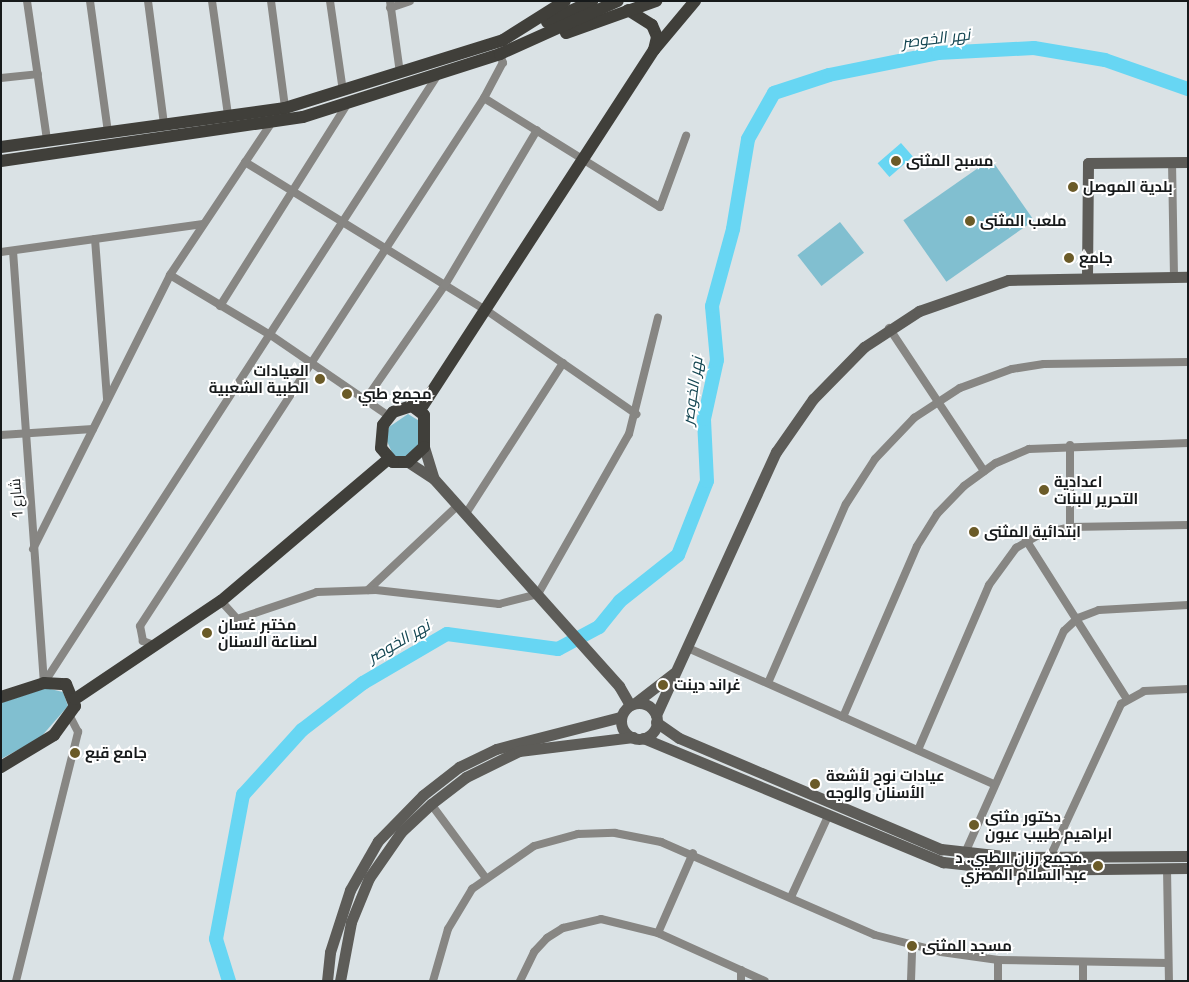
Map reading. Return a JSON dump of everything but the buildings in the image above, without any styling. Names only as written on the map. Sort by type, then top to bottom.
[{"type":"main road","points":[[1,161],[270,125],[347,104],[437,76],[503,49],[572,10],[592,1]]},
{"type":"main road","points":[[600,22],[601,1]]},
{"type":"main road","points":[[611,1],[652,25],[657,37],[654,50]]},
{"type":"main road","points":[[503,49],[572,10],[618,1]]},
{"type":"main road","points":[[1,147],[285,108],[400,74],[503,49],[600,22],[632,12],[656,1]]},
{"type":"main road","points":[[420,410],[654,50],[695,1]]},
{"type":"main road","points":[[1,767],[40,746],[70,716],[75,698],[221,601],[388,460],[408,462],[424,446],[426,424],[420,410],[407,406],[389,416],[380,444],[388,460]]},
{"type":"main road","points":[[1,697],[44,683],[66,684],[75,698]]},
{"type":"street","points":[[27,1],[47,140]]},
{"type":"street","points":[[90,1],[108,132]]},
{"type":"street","points":[[148,1],[164,124]]},
{"type":"street","points":[[212,1],[228,115]]},
{"type":"street","points":[[272,1],[285,108]]},
{"type":"street","points":[[330,1],[343,91]]},
{"type":"street","points":[[400,74],[390,4],[410,1]]},
{"type":"street","points":[[157,645],[143,641],[140,626],[384,247],[484,98],[503,63],[503,49]]},
{"type":"street","points":[[1,78],[38,74]]},
{"type":"street","points":[[44,683],[272,336],[342,222],[437,76]]},
{"type":"street","points":[[484,98],[660,207],[686,136]]},
{"type":"street","points":[[220,306],[347,104]]},
{"type":"street","points":[[33,548],[170,276],[270,125]]},
{"type":"street","points":[[366,399],[445,285],[538,130]]},
{"type":"street","points":[[245,162],[486,310],[636,414]]},
{"type":"street","points":[[1172,162],[1174,277]]},
{"type":"street","points":[[1087,277],[1088,163],[1188,162]]},
{"type":"street","points":[[1,252],[203,224]]},
{"type":"street","points":[[95,239],[107,399]]},
{"type":"street","name":"شارع 1","points":[[13,251],[44,683]]},
{"type":"street","points":[[170,276],[272,336],[389,416]]},
{"type":"street","points":[[341,980],[351,922],[369,878],[401,832],[431,804],[466,777],[519,751],[638,737],[656,718],[675,672],[688,648],[789,430],[838,371],[889,328],[979,288],[1024,279],[1188,277]]},
{"type":"street","points":[[540,596],[618,454],[636,414],[658,318]]},
{"type":"street","points":[[889,328],[936,402],[984,471]]},
{"type":"street","points":[[768,683],[857,484],[893,438],[936,402],[986,377],[1027,366],[1188,362]]},
{"type":"street","points":[[465,514],[563,363]]},
{"type":"street","points":[[1,435],[93,428]]},
{"type":"street","points":[[843,716],[926,529],[949,499],[984,471],[1030,449],[1070,445],[1188,443]]},
{"type":"street","points":[[1070,445],[1070,527]]},
{"type":"street","points":[[424,446],[434,479]]},
{"type":"street","points":[[408,462],[434,479],[456,506],[540,596],[619,686],[632,704],[650,707],[656,718],[679,738],[909,837],[965,853],[1050,857],[1188,856]]},
{"type":"street","points":[[368,590],[456,506]]},
{"type":"street","points":[[918,750],[989,585],[1005,560],[1026,540],[1070,527],[1188,525]]},
{"type":"street","points":[[1026,540],[1078,618],[1127,699]]},
{"type":"street","points":[[221,601],[237,619],[317,592],[368,590],[499,604],[540,596]]},
{"type":"street","points":[[965,853],[1056,643],[1078,618],[1111,608],[1188,605]]},
{"type":"street","points":[[688,648],[994,784]]},
{"type":"street","points":[[675,672],[632,704],[622,717],[622,727],[638,737],[918,854],[963,866],[1188,868]]},
{"type":"street","points":[[1050,857],[1112,717],[1127,699],[1144,691],[1188,689]]},
{"type":"street","points":[[16,981],[78,732],[70,716]]},
{"type":"street","points":[[327,981],[330,952],[350,890],[368,856],[407,809],[477,757],[515,741],[622,717]]},
{"type":"street","points":[[597,723],[604,732],[600,740]]},
{"type":"street","points":[[431,804],[485,877]]},
{"type":"street","points":[[791,897],[828,816]]},
{"type":"street","points":[[433,981],[448,930],[467,896],[485,877],[534,846],[578,834],[636,836],[693,853],[875,935],[912,946],[998,960],[1168,963]]},
{"type":"street","points":[[658,933],[693,853]]},
{"type":"street","points":[[1167,869],[1168,981]]},
{"type":"street","points":[[520,981],[534,952],[547,938],[582,921],[620,921],[658,933],[765,981]]},
{"type":"street","points":[[911,981],[912,946]]},
{"type":"street","points":[[998,960],[998,981]]},
{"type":"street","points":[[1083,962],[1083,981]]},
{"type":"street","points":[[740,981],[741,970]]},
{"type":"shaded area","name":"مسبح المثنى","points":[[901,143],[913,157],[889,177],[878,163]]},
{"type":"shaded area","name":"ملعب المثنى","points":[[991,159],[1034,220],[946,282],[903,220]]},
{"type":"shaded area","points":[[840,222],[864,253],[821,286],[797,255]]},
{"type":"shaded area","points":[[408,414],[421,422],[419,449],[412,457],[394,457],[386,439],[389,427]]},
{"type":"shaded area","points":[[46,688],[63,692],[68,706],[40,738],[1,759],[1,703]]},
{"type":"waterway","name":"نهر الخوصر","points":[[229,981],[216,939],[243,795],[302,730],[363,683],[447,634],[558,649],[599,627],[620,601],[678,555],[707,481],[704,419],[717,360],[712,306],[733,229],[748,139],[774,93],[829,75],[938,53],[1034,48],[1105,60],[1188,89]]},
{"type":"place","name":"مسبح المثنى","points":[[896,161]]},
{"type":"place","name":"بلدية الموصل","points":[[1073,187]]},
{"type":"place","name":"ملعب المثنى","points":[[970,221]]},
{"type":"place","name":"جامع","points":[[1069,258]]},
{"type":"place","name":"العيادات الطبية الشعبية","points":[[320,379]]},
{"type":"place","name":"مجمع طبي","points":[[347,394]]},
{"type":"place","name":"اعدادية التحرير للبنات","points":[[1044,490]]},
{"type":"place","name":"ابتدائية المثنى","points":[[974,532]]},
{"type":"place","name":"مختبر غسان لصناعة الاسنان","points":[[207,633]]},
{"type":"place","name":"غراند دينت","points":[[663,685]]},
{"type":"place","name":"جامع قبع","points":[[75,753]]},
{"type":"place","name":"عيادات نوح لأشعة الأسنان والوجه","points":[[815,784]]},
{"type":"place","name":"دكتور مثنى ابراهيم طبيب عيون","points":[[974,825]]},
{"type":"place","name":"مجمع رزان الطبي. د. عبد السلام المصري","points":[[1098,866]]},
{"type":"place","name":"مسجد المثنى","points":[[912,946]]}]
